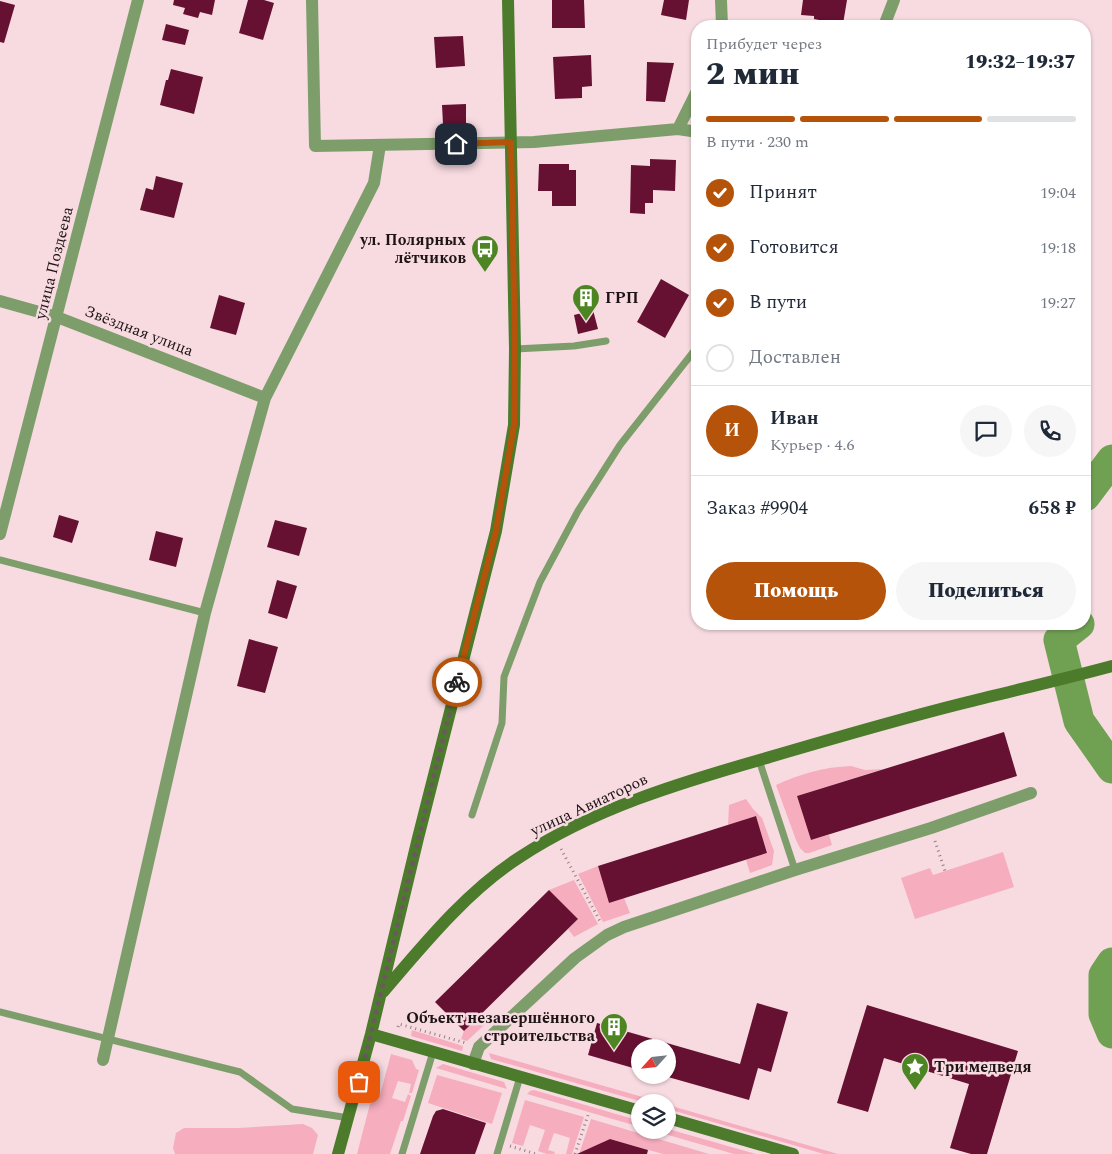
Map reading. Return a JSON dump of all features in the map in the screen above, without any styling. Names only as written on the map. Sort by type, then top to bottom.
[{"type":"street","name":"улица Поздеева","points":[[0,534],[138,0]]},
{"type":"street","points":[[312,0],[315,146],[534,142],[678,129],[691,131]]},
{"type":"street","points":[[381,995],[418,838],[496,531],[514,425],[515,349],[508,0]]},
{"type":"street","points":[[721,0],[722,20]]},
{"type":"street","points":[[886,20],[894,0]]},
{"type":"street","points":[[678,129],[691,103]]},
{"type":"street","points":[[103,1060],[205,613],[265,398],[374,183],[380,145]]},
{"type":"street","name":"Звёздная улица","points":[[0,301],[57,317],[265,398]]},
{"type":"street","name":"улица Авиаторов","points":[[338,1154],[381,995],[417,952],[481,885],[519,857],[554,836],[610,810],[705,775],[869,728],[1112,666]]},
{"type":"street","points":[[474,1064],[479,1047],[576,958],[607,934],[795,870],[931,828],[1031,793]]},
{"type":"street","points":[[371,1034],[631,1108]]},
{"type":"street","points":[[676,1120],[793,1154]]},
{"type":"lane","points":[[515,349],[574,346],[606,341]]},
{"type":"lane","points":[[472,815],[502,723],[504,677],[540,582],[578,511],[620,445],[691,355]]},
{"type":"lane","points":[[0,560],[205,613]]},
{"type":"lane","points":[[759,760],[795,870]]},
{"type":"lane","points":[[0,1012],[240,1072],[292,1109],[348,1118]]},
{"type":"lane","points":[[402,1154],[433,1052]]},
{"type":"lane","points":[[497,1154],[520,1077]]},
{"type":"path","points":[[931,828],[945,871]]},
{"type":"path","points":[[554,836],[607,934]]},
{"type":"path","points":[[396,1032],[399,1024],[479,1047]]},
{"type":"path","points":[[575,1154],[588,1115]]},
{"type":"path","points":[[500,1143],[536,1154]]},
{"type":"shaded area","points":[[851,766],[865,770],[883,769],[797,796],[811,840],[829,835],[832,845],[805,853],[796,840],[776,785],[812,772]]},
{"type":"shaded area","points":[[746,799],[762,818],[774,851],[772,865],[750,873],[746,860],[767,853],[756,816],[728,825],[729,805]]},
{"type":"shaded area","points":[[1003,852],[1014,887],[915,919],[901,878],[930,868],[933,875]]},
{"type":"shaded area","points":[[598,866],[609,903],[624,898],[630,913],[603,922],[578,874]]},
{"type":"shaded area","points":[[574,880],[598,924],[574,937],[568,929],[578,919],[549,890]]},
{"type":"shaded area","points":[[477,1018],[484,1025],[467,1041],[461,1039],[464,1031]]},
{"type":"shaded area","points":[[412,1030],[463,1046],[462,1051],[411,1036]]},
{"type":"shaded area","points":[[489,1053],[632,1094],[631,1099],[491,1059]]},
{"type":"shaded area","points":[[391,1054],[412,1060],[416,1069],[419,1070],[412,1093],[409,1093],[411,1084],[398,1081],[392,1098],[405,1102],[408,1094],[411,1096],[403,1121],[401,1121],[390,1154],[357,1154],[370,1104],[380,1095]]},
{"type":"shaded area","points":[[443,1064],[504,1082],[507,1089],[436,1068]]},
{"type":"shaded area","points":[[437,1075],[502,1093],[492,1124],[428,1103]]},
{"type":"shaded area","points":[[534,1090],[631,1118],[631,1124],[527,1094]]},
{"type":"shaded area","points":[[525,1100],[584,1117],[572,1154],[566,1154],[570,1138],[554,1133],[548,1150],[555,1152],[554,1154],[538,1151],[545,1130],[530,1125],[523,1146],[512,1143]]},
{"type":"shaded area","points":[[676,1107],[838,1154],[824,1154],[676,1111]]},
{"type":"shaded area","points":[[591,1119],[631,1131],[631,1139],[658,1139],[709,1154],[663,1154],[610,1139],[603,1142],[597,1149],[579,1154]]},
{"type":"shaded area","points":[[303,1124],[312,1128],[318,1135],[313,1154],[175,1154],[173,1148],[176,1133],[184,1128],[238,1128]]},
{"type":"shaded area","points":[[676,1131],[756,1154],[734,1154],[676,1137]]},
{"type":"building","points":[[174,0],[215,0],[212,15],[200,12],[198,18],[183,14],[185,8],[173,5]]},
{"type":"building","points":[[248,0],[264,0],[274,3],[263,40],[239,33]]},
{"type":"building","points":[[552,0],[584,0],[585,28],[552,28]]},
{"type":"building","points":[[664,0],[689,0],[686,20],[661,15]]},
{"type":"building","points":[[803,0],[847,0],[844,20],[819,20],[814,19],[814,16],[801,15]]},
{"type":"building","points":[[0,1],[15,5],[4,43],[0,42]]},
{"type":"building","points":[[166,24],[189,30],[185,45],[162,40]]},
{"type":"building","points":[[463,36],[465,66],[436,68],[434,37]]},
{"type":"building","points":[[591,55],[592,86],[582,87],[582,98],[555,99],[553,57]]},
{"type":"building","points":[[647,62],[674,63],[665,102],[646,101]]},
{"type":"building","points":[[171,69],[203,77],[194,114],[160,105],[166,80],[168,80]]},
{"type":"building","points":[[466,104],[466,123],[443,124],[442,105]]},
{"type":"building","points":[[650,159],[676,160],[675,191],[653,190],[653,203],[645,203],[645,214],[630,213],[631,165],[650,166]]},
{"type":"building","points":[[539,164],[569,164],[569,170],[576,170],[576,206],[552,206],[552,191],[538,191]]},
{"type":"building","points":[[156,176],[183,183],[174,218],[140,210],[146,188],[153,190]]},
{"type":"building","points":[[661,279],[689,295],[665,338],[637,322]]},
{"type":"building","points":[[219,295],[245,303],[236,335],[210,328]]},
{"type":"building","name":"ГРП","points":[[593,310],[598,329],[578,334],[574,315]]},
{"type":"building","points":[[59,515],[79,521],[72,543],[53,537]]},
{"type":"building","points":[[275,520],[307,528],[299,556],[267,547]]},
{"type":"building","points":[[156,531],[183,538],[176,567],[149,560]]},
{"type":"building","points":[[277,580],[297,586],[287,619],[268,613]]},
{"type":"building","points":[[249,639],[278,647],[265,693],[237,686]]},
{"type":"building","points":[[1004,732],[1017,776],[811,840],[797,796]]},
{"type":"building","points":[[756,816],[767,853],[609,903],[598,866]]},
{"type":"building","points":[[549,890],[578,919],[464,1031],[435,1002]]},
{"type":"building","name":"Объект незавершённого строительства","points":[[757,1003],[788,1012],[771,1072],[758,1068],[749,1100],[676,1079],[676,1046],[740,1064]]},
{"type":"building","points":[[867,1005],[1018,1051],[987,1154],[971,1154],[950,1148],[969,1084],[884,1058],[868,1112],[837,1103]]},
{"type":"building","name":"Объект незавершённого строительства","points":[[597,1023],[653,1039],[631,1039],[631,1067],[588,1055]]},
{"type":"building","points":[[443,1109],[486,1123],[475,1154],[420,1154],[433,1116],[436,1111]]},
{"type":"building","points":[[610,1139],[648,1150],[647,1154],[577,1154]]},
{"type":"waterway","points":[[1091,488],[1112,460]]},
{"type":"waterway","points":[[1072,630],[1059,640],[1079,721],[1112,768]]},
{"type":"waterway","points":[[1112,963],[1104,975],[1104,1014],[1112,1033]]},
{"type":"way so far","points":[[359,1082],[457,682]]},
{"type":"place","name":"ул. Полярных лётчиков","points":[[485,273]]},
{"type":"place","name":"ГРП","points":[[586,322]]},
{"type":"place","name":"Объект незавершённого строительства","points":[[614,1051]]},
{"type":"place","name":"Три медведя","points":[[915,1091]]},
{"type":"route","points":[[456,144],[511,142],[515,349],[514,425],[496,531],[457,682]]}]
